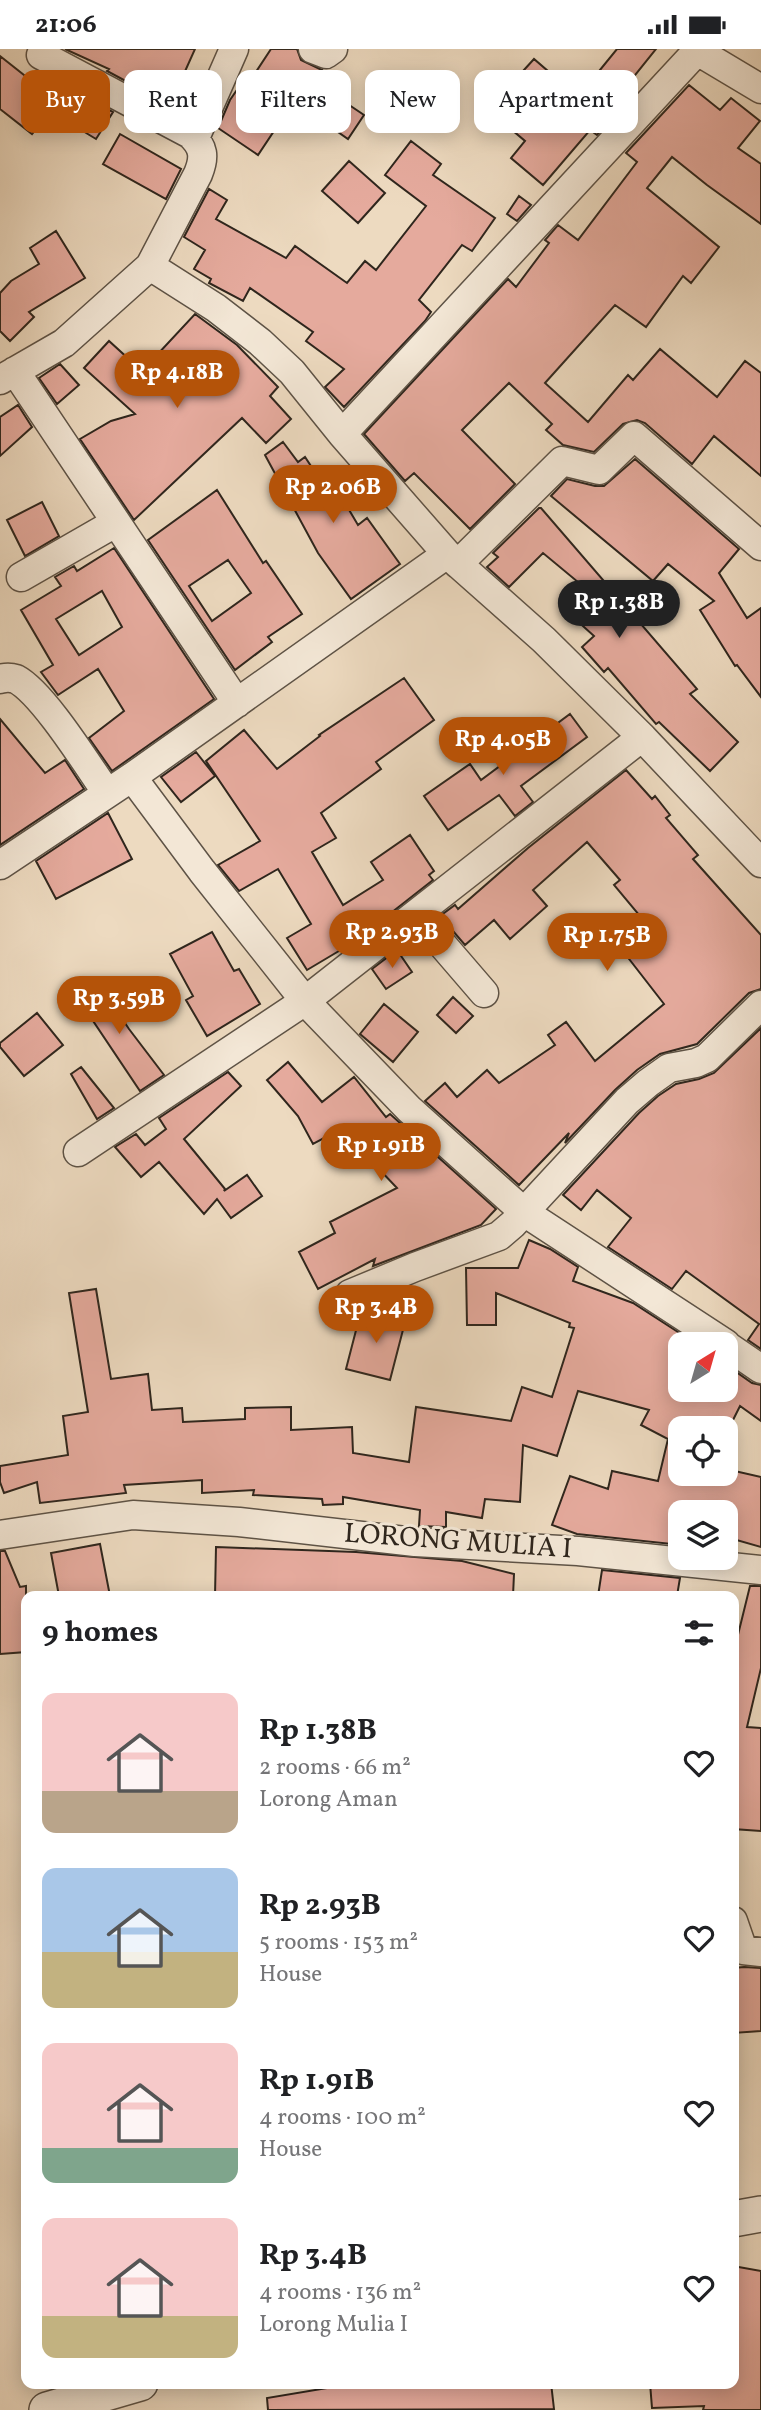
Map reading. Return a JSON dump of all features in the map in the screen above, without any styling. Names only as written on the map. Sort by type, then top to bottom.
[{"type":"street","points":[[195,138],[234,49]]},
{"type":"street","points":[[313,49],[326,54],[333,49]]},
{"type":"street","points":[[342,434],[697,50],[761,89]]},
{"type":"street","points":[[41,55],[195,138],[204,153],[202,164],[150,266],[64,342],[8,376],[115,523],[237,703]]},
{"type":"street","points":[[150,266],[216,308],[260,342],[292,372],[342,434],[453,559],[544,640],[642,737],[761,863]]},
{"type":"street","points":[[0,865],[453,559],[562,461],[599,470],[634,436],[761,545]]},
{"type":"street","points":[[22,577],[115,523]]},
{"type":"street","points":[[0,679],[9,677],[18,681],[38,699],[107,793]]},
{"type":"street","points":[[78,1152],[305,1001],[642,737]]},
{"type":"street","points":[[132,777],[305,1001],[409,1109],[524,1212],[708,1332]]},
{"type":"street","points":[[416,914],[484,993]]},
{"type":"street","points":[[350,1294],[499,1236],[627,1101],[669,1068],[707,1058],[761,1005]]},
{"type":"street","points":[[738,1353],[761,1369]]},
{"type":"street","name":"LORONG MULIA I","points":[[0,1535],[133,1515],[155,1516],[415,1542],[578,1552],[761,1570]]},
{"type":"street","points":[[739,1935],[746,1951]]},
{"type":"street","points":[[739,2218],[761,2214]]},
{"type":"street","points":[[47,2410],[120,2389]]},
{"type":"building","points":[[65,49],[195,49],[186,70],[124,70],[124,80],[110,73],[109,69]]},
{"type":"building","points":[[271,49],[297,49],[301,60],[322,70],[257,70]]},
{"type":"building","points":[[617,49],[656,49],[638,71],[600,70]]},
{"type":"building","points":[[0,56],[21,73],[21,125],[0,109]]},
{"type":"building","points":[[534,59],[547,70],[524,70]]},
{"type":"building","points":[[689,85],[720,110],[731,98],[760,121],[738,148],[761,164],[761,224],[672,157],[647,188],[719,247],[691,283],[683,276],[646,327],[615,305],[545,383],[588,422],[628,375],[633,380],[660,349],[717,397],[745,361],[761,373],[761,476],[714,436],[692,464],[645,423],[637,420],[623,424],[594,452],[563,445],[546,430],[552,424],[509,383],[462,430],[515,484],[470,529],[414,473],[405,481],[364,434],[508,279],[516,287],[549,243],[545,240],[558,225],[578,240],[637,162],[626,153]]},
{"type":"building","points":[[236,91],[236,133],[273,133],[258,155],[222,131],[222,119]]},
{"type":"building","points":[[351,106],[364,115],[348,139],[339,133],[351,133]]},
{"type":"building","points":[[86,133],[100,133],[96,139]]},
{"type":"building","points":[[516,133],[587,133],[543,185],[511,158],[525,141]]},
{"type":"building","points":[[120,134],[181,169],[166,199],[103,164]]},
{"type":"building","points":[[411,141],[441,164],[433,175],[495,218],[472,251],[462,245],[419,300],[431,312],[425,321],[344,407],[325,387],[344,369],[306,341],[313,332],[250,288],[243,301],[209,283],[211,279],[194,269],[205,250],[184,237],[209,189],[227,200],[216,219],[286,258],[295,246],[347,283],[365,261],[376,270],[426,206],[385,175]]},
{"type":"building","points":[[349,161],[385,193],[358,223],[322,191]]},
{"type":"building","points":[[519,196],[531,205],[517,221],[507,214]]},
{"type":"building","points":[[56,231],[85,278],[29,312],[34,317],[10,341],[0,331],[0,293],[11,281],[39,264],[30,248]]},
{"type":"building","points":[[195,314],[237,345],[278,387],[270,396],[291,419],[266,443],[242,418],[134,520],[80,439],[111,421],[135,414],[84,368],[109,341],[142,371]]},
{"type":"building","points":[[60,364],[79,385],[57,404],[39,378]]},
{"type":"building","points":[[18,405],[32,427],[0,456],[0,417]]},
{"type":"building","points":[[283,442],[298,462],[305,457],[324,486],[332,481],[358,525],[367,518],[400,564],[351,599],[318,553],[265,455]]},
{"type":"building","points":[[635,459],[739,549],[719,573],[747,618],[761,608],[761,697],[737,665],[735,666],[700,610],[714,601],[668,564],[653,581],[551,496],[567,479],[604,486]]},
{"type":"building","points":[[217,490],[263,563],[266,561],[302,614],[268,637],[272,642],[235,670],[148,540]],"holes":[[[228,560],[251,593],[212,621],[189,586]]]},
{"type":"building","points":[[42,502],[59,536],[25,556],[7,520]]},
{"type":"building","points":[[539,508],[697,689],[690,694],[738,742],[710,771],[659,722],[656,724],[608,668],[604,672],[582,647],[594,636],[564,609],[584,587],[543,553],[509,587],[487,567],[498,557],[493,553]]},
{"type":"building","points":[[114,548],[214,699],[112,771],[89,738],[124,711],[98,669],[58,695],[41,672],[53,665],[21,610],[61,586],[55,577],[74,566],[77,571]],"holes":[[[102,591],[122,627],[79,655],[56,619]]]},
{"type":"building","points":[[404,678],[434,720],[376,762],[381,769],[321,813],[336,838],[312,852],[343,905],[383,880],[371,862],[410,835],[434,871],[429,875],[433,880],[354,942],[307,970],[287,938],[311,924],[278,869],[239,891],[218,865],[260,841],[206,761],[244,730],[277,769],[319,735]]},
{"type":"building","points":[[570,714],[587,737],[521,786],[533,802],[515,816],[499,795],[448,830],[424,796],[470,764],[481,780]]},
{"type":"building","points":[[0,719],[45,773],[65,760],[84,789],[0,845]]},
{"type":"building","points":[[196,752],[215,776],[181,802],[161,777]]},
{"type":"building","points":[[626,770],[652,799],[655,796],[670,815],[666,818],[698,855],[693,859],[761,935],[761,989],[749,993],[697,1044],[660,1054],[637,1070],[565,1143],[569,1133],[519,1185],[425,1101],[445,1083],[457,1097],[487,1070],[499,1083],[555,1045],[548,1035],[566,1022],[595,1061],[664,1004],[626,955],[655,934],[614,885],[620,880],[587,842],[533,890],[547,906],[510,939],[494,920],[465,945],[440,916],[455,905],[458,909],[528,848]]},
{"type":"building","points":[[108,813],[132,859],[56,899],[36,861]]},
{"type":"building","points":[[212,932],[234,971],[239,969],[260,1004],[207,1036],[186,1000],[193,996],[170,954]]},
{"type":"building","points":[[397,950],[412,972],[386,989],[372,969]]},
{"type":"building","points":[[96,980],[164,1075],[140,1091],[75,994]]},
{"type":"building","points":[[453,997],[473,1016],[456,1033],[437,1015]]},
{"type":"building","points":[[384,1004],[418,1032],[393,1062],[360,1034]]},
{"type":"building","points":[[37,1013],[63,1045],[24,1076],[0,1047],[0,1043]]},
{"type":"building","points":[[761,1028],[761,1349],[748,1340],[759,1324],[686,1271],[672,1289],[608,1247],[631,1218],[597,1190],[581,1210],[563,1195],[658,1096],[676,1084],[714,1073]]},
{"type":"building","points":[[288,1062],[322,1102],[354,1077],[386,1117],[390,1114],[496,1209],[481,1225],[373,1266],[375,1259],[318,1289],[299,1252],[335,1233],[330,1222],[397,1188],[341,1129],[313,1144],[298,1116],[267,1080]]},
{"type":"building","points":[[81,1067],[114,1108],[97,1119],[71,1074]]},
{"type":"building","points":[[228,1072],[241,1086],[184,1139],[224,1191],[247,1175],[262,1196],[231,1218],[217,1199],[204,1214],[159,1162],[141,1177],[115,1147],[136,1134],[145,1145],[166,1129],[159,1118]]},
{"type":"building","points":[[529,1240],[550,1249],[578,1267],[573,1281],[633,1303],[678,1332],[668,1332],[668,1402],[738,1402],[738,1373],[752,1383],[761,1385],[761,1421],[740,1406],[735,1416],[668,1416],[668,1439],[641,1425],[649,1410],[578,1391],[557,1456],[523,1445],[520,1502],[485,1499],[482,1518],[446,1512],[446,1527],[419,1526],[420,1510],[343,1497],[343,1504],[323,1505],[322,1499],[253,1495],[254,1490],[202,1493],[202,1480],[124,1485],[126,1493],[40,1503],[37,1482],[4,1493],[0,1482],[0,1466],[68,1455],[63,1416],[88,1412],[69,1293],[96,1289],[111,1379],[148,1374],[152,1410],[182,1408],[183,1422],[245,1419],[245,1408],[291,1407],[291,1430],[352,1427],[353,1453],[409,1462],[416,1407],[511,1421],[522,1387],[552,1397],[574,1328],[569,1327],[570,1323],[496,1293],[496,1325],[467,1325],[466,1268],[518,1268]]},
{"type":"building","points":[[361,1311],[405,1322],[390,1380],[346,1369]]},
{"type":"building","points":[[668,1439],[668,1486],[738,1486],[738,1472],[761,1477],[761,1547],[738,1540],[738,1500],[668,1500],[668,1544],[577,1534],[552,1525],[570,1476],[608,1489],[612,1471],[658,1481]]},
{"type":"building","points":[[100,1544],[109,1591],[58,1591],[51,1553]]},
{"type":"building","points":[[216,1547],[356,1552],[462,1561],[514,1574],[513,1591],[215,1591]]},
{"type":"building","points":[[0,1551],[5,1551],[20,1587],[26,1586],[26,1591],[21,1591],[21,1652],[0,1654]]},
{"type":"building","points":[[602,1570],[680,1578],[678,1591],[599,1591]]},
{"type":"building","points":[[750,1586],[761,1586],[761,1668],[747,1727],[761,1728],[761,1831],[739,1829],[739,1631]]},
{"type":"building","points":[[739,1967],[761,1968],[761,2031],[739,2033]]},
{"type":"building","points":[[739,2267],[761,2271],[761,2410],[703,2410],[704,2406],[652,2408],[650,2389],[739,2389]]},
{"type":"building","points":[[321,2389],[552,2389],[554,2409],[268,2410],[267,2398]]}]
